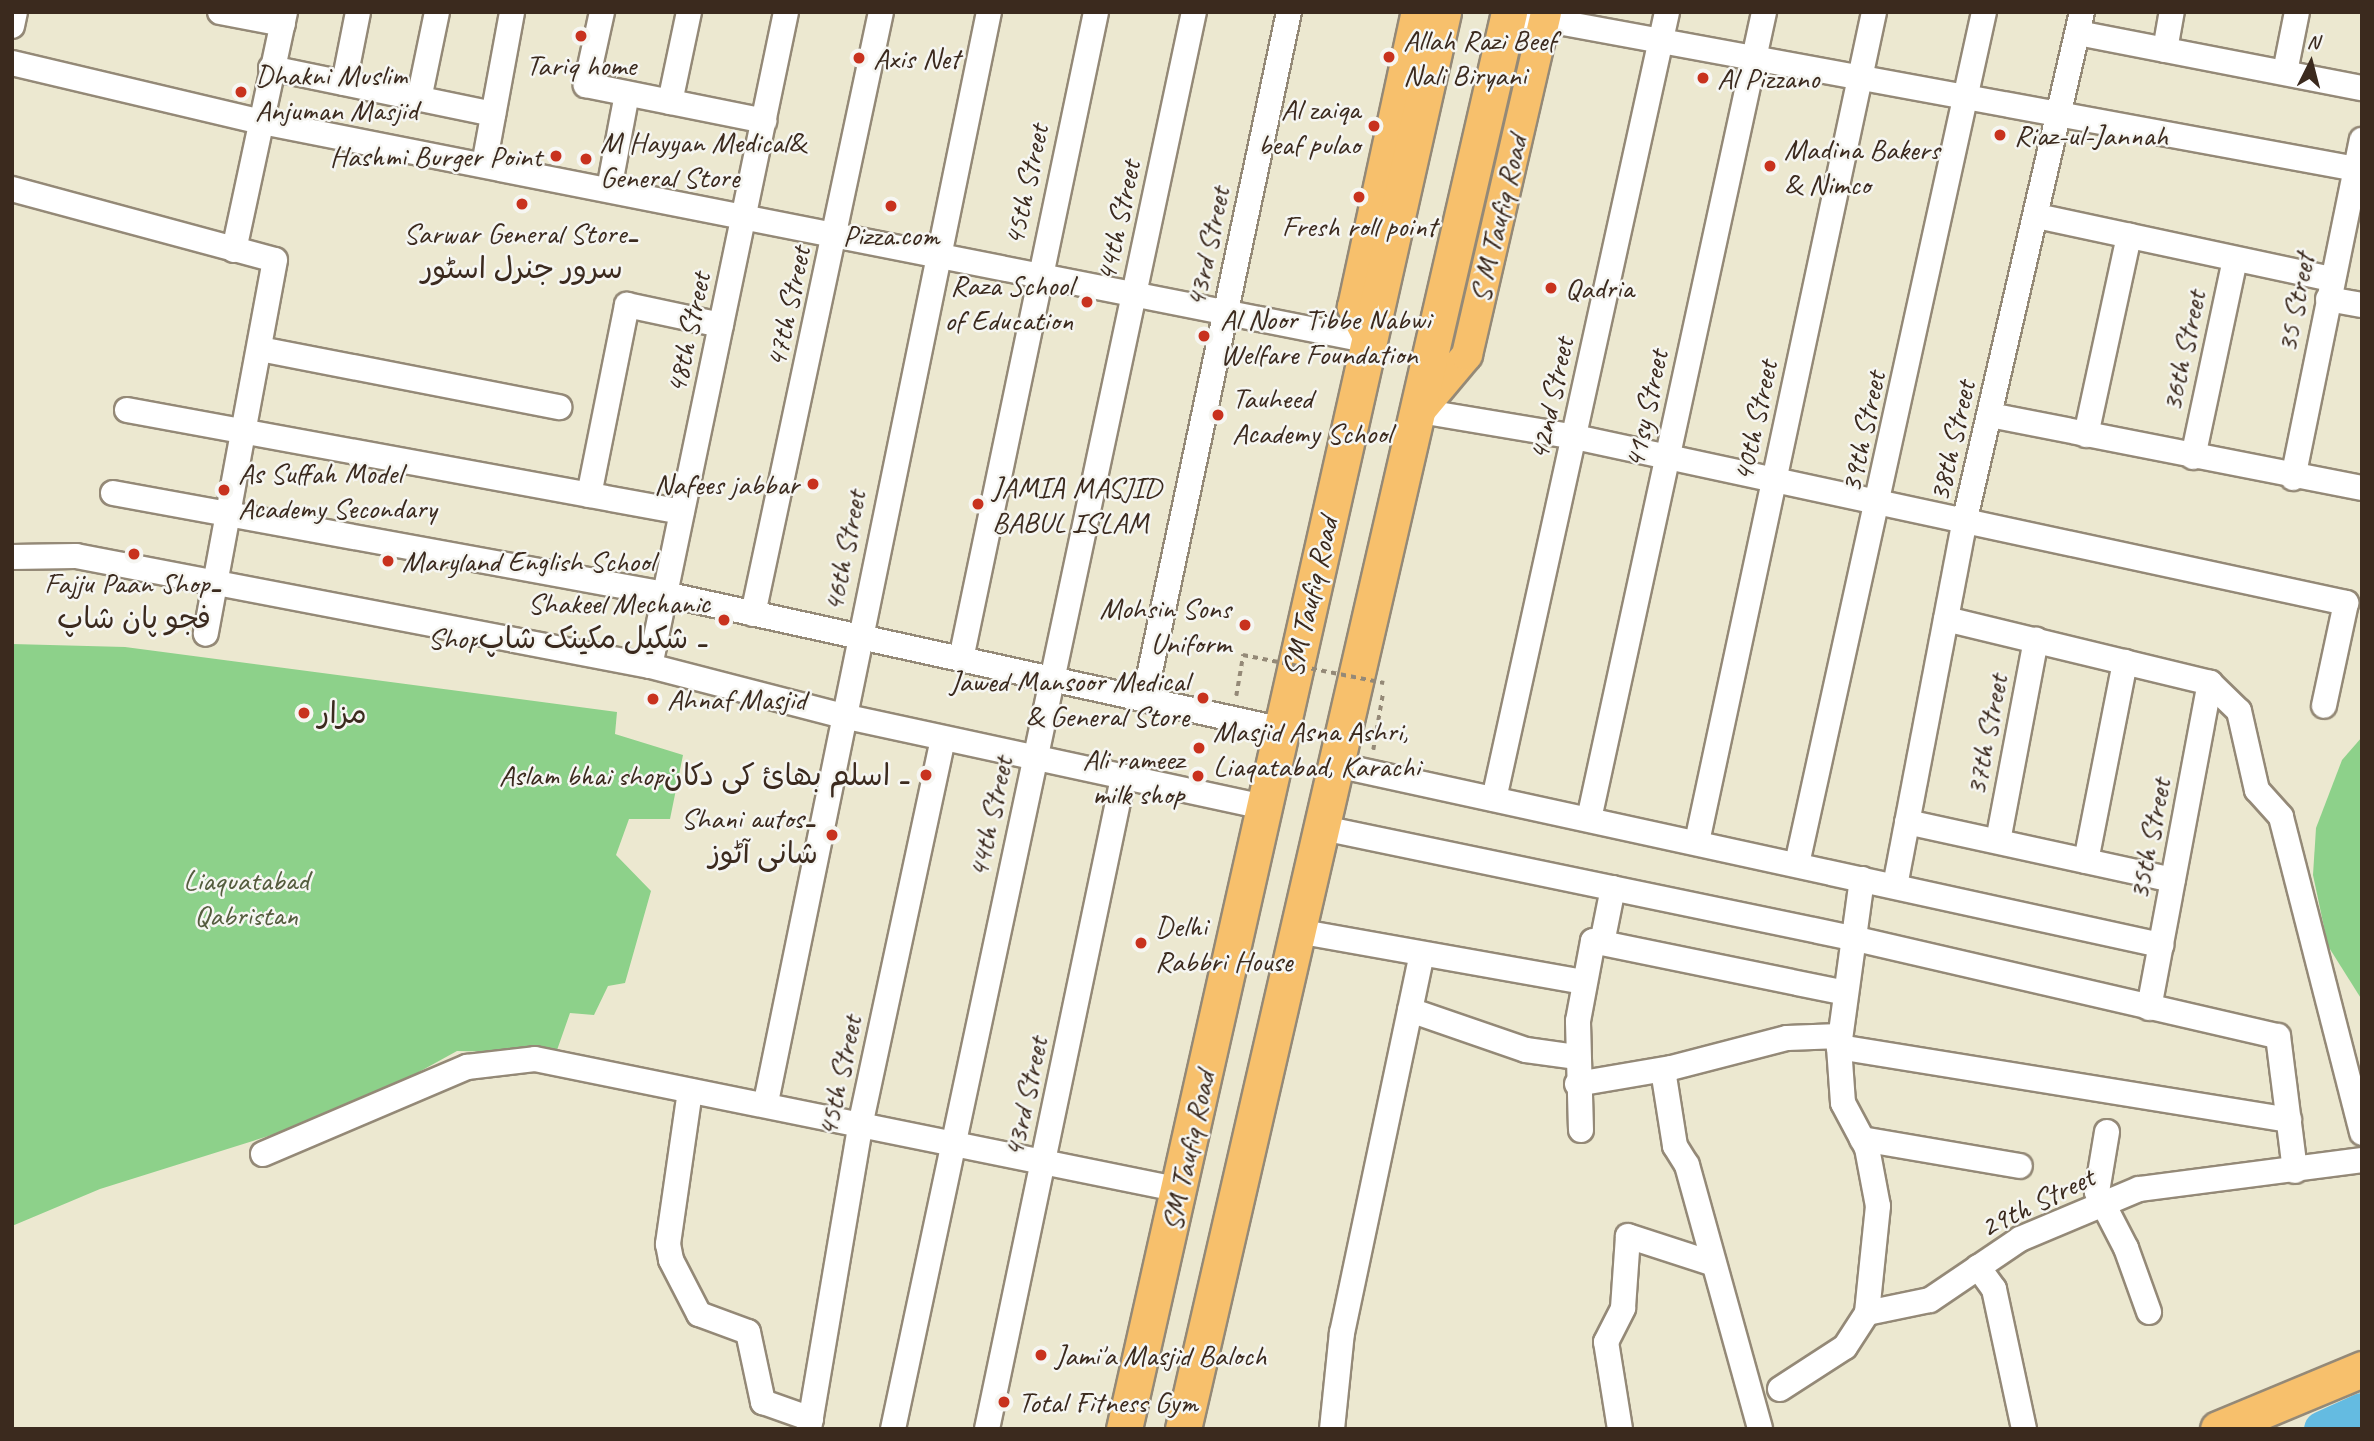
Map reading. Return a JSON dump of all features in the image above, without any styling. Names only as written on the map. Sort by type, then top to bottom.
[{"type":"highway","name":"SM Taufiq Road","points":[[1124,1429],[1181,1190],[1261,806],[1370,341],[1443,12]]},
{"type":"highway","points":[[1182,1429],[1297,931],[1332,764],[1420,411],[1509,13]]},
{"type":"highway","points":[[2218,1429],[2362,1370]]},
{"type":"main road","points":[[1370,341],[1353,307],[1417,12]]},
{"type":"main road","name":"S M Taufiq Road","points":[[1420,411],[1467,355],[1545,16]]},
{"type":"street","points":[[12,26],[15,12]]},
{"type":"street","points":[[220,12],[284,18],[257,121],[234,250]]},
{"type":"street","points":[[344,83],[358,12]]},
{"type":"street","points":[[419,99],[437,12]]},
{"type":"street","points":[[484,165],[512,12]]},
{"type":"street","points":[[602,12],[586,85],[764,121]]},
{"type":"street","points":[[670,102],[689,12]]},
{"type":"street","name":"48th Street","points":[[650,666],[786,12]]},
{"type":"street","name":"47th Street","points":[[753,614],[837,233],[881,12]]},
{"type":"street","name":"46th Street","points":[[766,1102],[937,252],[989,12]]},
{"type":"street","name":"45th Street","points":[[961,659],[1096,12]]},
{"type":"street","name":"44th Street","points":[[893,1429],[954,1149],[1033,758],[1194,12]]},
{"type":"street","name":"43rd Street","points":[[1144,700],[1289,12]]},
{"type":"street","name":"42nd Street","points":[[1494,799],[1667,12]]},
{"type":"street","name":"41sy Street","points":[[1589,819],[1764,12]]},
{"type":"street","name":"40th Street","points":[[1697,842],[1874,12]]},
{"type":"street","name":"39th Street","points":[[1797,864],[1880,504],[1984,12]]},
{"type":"street","points":[[2165,50],[2172,12]]},
{"type":"street","points":[[2284,72],[2297,12]]},
{"type":"street","points":[[1509,13],[1545,16],[1860,81],[1966,94],[2358,169]]},
{"type":"street","points":[[2080,23],[2165,50],[2362,89]]},
{"type":"street","name":"38th Street","points":[[1895,886],[1964,523],[2062,112],[2080,23]]},
{"type":"street","points":[[12,63],[257,121],[937,252],[1370,341]]},
{"type":"street","points":[[271,68],[493,114]]},
{"type":"street","points":[[609,189],[627,94]]},
{"type":"street","name":"35 Street","points":[[2294,478],[2362,140]]},
{"type":"street","points":[[12,189],[275,260],[220,581],[206,634]]},
{"type":"street","points":[[2037,216],[2235,259],[2330,289],[2362,305]]},
{"type":"street","points":[[2086,435],[2129,236]]},
{"type":"street","name":"36th Street","points":[[2193,457],[2235,259]]},
{"type":"street","points":[[589,495],[627,305],[721,325]]},
{"type":"street","points":[[260,349],[559,407]]},
{"type":"street","points":[[127,410],[682,512]]},
{"type":"street","points":[[1420,411],[1575,436],[1964,523],[2346,603],[2324,706]]},
{"type":"street","points":[[1990,415],[2294,478],[2362,488]]},
{"type":"street","points":[[113,493],[232,510],[665,594],[1279,729]]},
{"type":"street","points":[[12,557],[76,556],[220,581],[650,666],[843,716],[1261,806]]},
{"type":"street","points":[[1946,619],[2210,683],[2239,711],[2257,790],[2281,817],[2362,1133]]},
{"type":"street","name":"37th Street","points":[[1998,841],[2036,640]]},
{"type":"street","points":[[2086,861],[2125,662]]},
{"type":"street","name":"35th Street","points":[[2150,1008],[2210,683]]},
{"type":"street","name":"45th Street","points":[[810,1424],[860,1126],[943,738]]},
{"type":"street","points":[[1332,764],[2161,945]]},
{"type":"street","name":"43rd Street","points":[[987,1429],[1123,778]]},
{"type":"street","points":[[1907,822],[2173,880]]},
{"type":"street","points":[[1318,827],[1852,938],[2278,1036],[2295,1171]]},
{"type":"street","points":[[1780,1389],[1845,1346],[1867,1313],[1878,1206],[1862,1139],[1843,1103],[1840,1041],[1862,879]]},
{"type":"street","points":[[1602,943],[1612,888]]},
{"type":"street","points":[[1297,931],[1583,982]]},
{"type":"street","points":[[1581,1130],[1576,1057],[1583,982],[1593,941],[1845,993]]},
{"type":"street","points":[[1332,1429],[1342,1333],[1422,954]]},
{"type":"street","points":[[1410,1010],[1526,1051],[1576,1057]]},
{"type":"street","points":[[1577,1084],[1662,1070],[1787,1038],[1840,1041],[2289,1121]]},
{"type":"street","points":[[263,1154],[467,1067],[535,1059],[690,1091],[766,1102],[954,1149],[1181,1190]]},
{"type":"street","points":[[1662,1070],[1675,1146],[1687,1165],[1711,1263],[1719,1272],[1760,1428]]},
{"type":"street","points":[[690,1091],[668,1244],[671,1260],[699,1314],[748,1332],[763,1402],[810,1424]]},
{"type":"street","points":[[2107,1132],[2097,1192],[2126,1248],[2149,1312]]},
{"type":"street","points":[[1862,1139],[2020,1166]]},
{"type":"street","name":"29th Street","points":[[1867,1313],[1930,1300],[2021,1239],[2139,1189],[2295,1171],[2362,1160]]},
{"type":"street","points":[[1620,1429],[1606,1342],[1623,1308],[1628,1236],[1711,1263]]},
{"type":"street","points":[[1978,1267],[1994,1289],[2024,1429]]},
{"type":"path","points":[[1236,695],[1243,654],[1384,683],[1375,734]]},
{"type":"green space","name":"Liaquatabad Qabristan","points":[[12,644],[125,647],[617,712],[615,734],[683,755],[670,819],[629,819],[616,855],[651,891],[625,983],[608,986],[594,1015],[570,1013],[556,1053],[457,1051],[348,1111],[100,1189],[12,1226]]},
{"type":"green space","points":[[2362,737],[2362,1000],[2328,946],[2313,875],[2316,828],[2342,760]]},
{"type":"waterway","points":[[2322,1429],[2362,1411]]},
{"type":"place","name":"Tariq home","points":[[581,36]]},
{"type":"place","name":"Allah Razi Beef Nali Biryani","points":[[1389,57]]},
{"type":"place","name":"Axis Net","points":[[859,58]]},
{"type":"place","name":"Al Pizzano","points":[[1703,78]]},
{"type":"place","name":"Dhakni Muslim Anjuman Masjid","points":[[241,92]]},
{"type":"place","name":"Al zaiqa beaf pulao","points":[[1374,126]]},
{"type":"place","name":"Riaz-ul-Jannah","points":[[2000,135]]},
{"type":"place","name":"Hashmi Burger Point","points":[[556,156]]},
{"type":"place","name":"M Hayyan Medical& General Store","points":[[586,159]]},
{"type":"place","name":"Madina Bakers & Nimco","points":[[1770,166]]},
{"type":"place","name":"Fresh roll point","points":[[1359,197]]},
{"type":"place","name":"Sarwar General Store۔ سرور جنرل اسٹور","points":[[522,204]]},
{"type":"place","name":"Pizza.com","points":[[891,206]]},
{"type":"place","name":"Qadria","points":[[1551,288]]},
{"type":"place","name":"Raza School of Education","points":[[1087,302]]},
{"type":"place","name":"Al Noor Tibbe Nabwi Welfare Foundation","points":[[1204,336]]},
{"type":"place","name":"Tauheed Academy School","points":[[1218,415]]},
{"type":"place","name":"Nafees jabbar","points":[[813,484]]},
{"type":"place","name":"As Suffah Model Academy Secondary","points":[[224,490]]},
{"type":"place","name":"JAMIA MASJID BABUL ISLAM","points":[[978,504]]},
{"type":"place","name":"Fajju Paan Shop۔ فجو پان شاپ","points":[[134,554]]},
{"type":"place","name":"Maryland English School","points":[[388,561]]},
{"type":"place","name":"Shakeel Mechanic Shop۔ شکیل مکینک شاپ","points":[[724,620]]},
{"type":"place","name":"Mohsin Sons Uniform","points":[[1245,625]]},
{"type":"place","name":"Jawed Mansoor Medical & General Store","points":[[1203,698]]},
{"type":"place","name":"Ahnaf Masjid","points":[[653,699]]},
{"type":"place","name":"مزار","points":[[304,713]]},
{"type":"place","name":"Masjid Asna Ashri, Liaqatabad, Karachi","points":[[1199,748]]},
{"type":"place","name":"Aslam bhai shop۔ اسلم بھائ کی دکان","points":[[926,775]]},
{"type":"place","name":"Ali rameez milk shop","points":[[1198,776]]},
{"type":"place","name":"Shani autos۔ شانی آٹوز","points":[[832,835]]},
{"type":"place","name":"Delhi Rabbri House","points":[[1141,943]]},
{"type":"place","name":"Jami'a Masjid Baloch","points":[[1041,1355]]},
{"type":"place","name":"Total Fitness Gym","points":[[1004,1402]]}]
